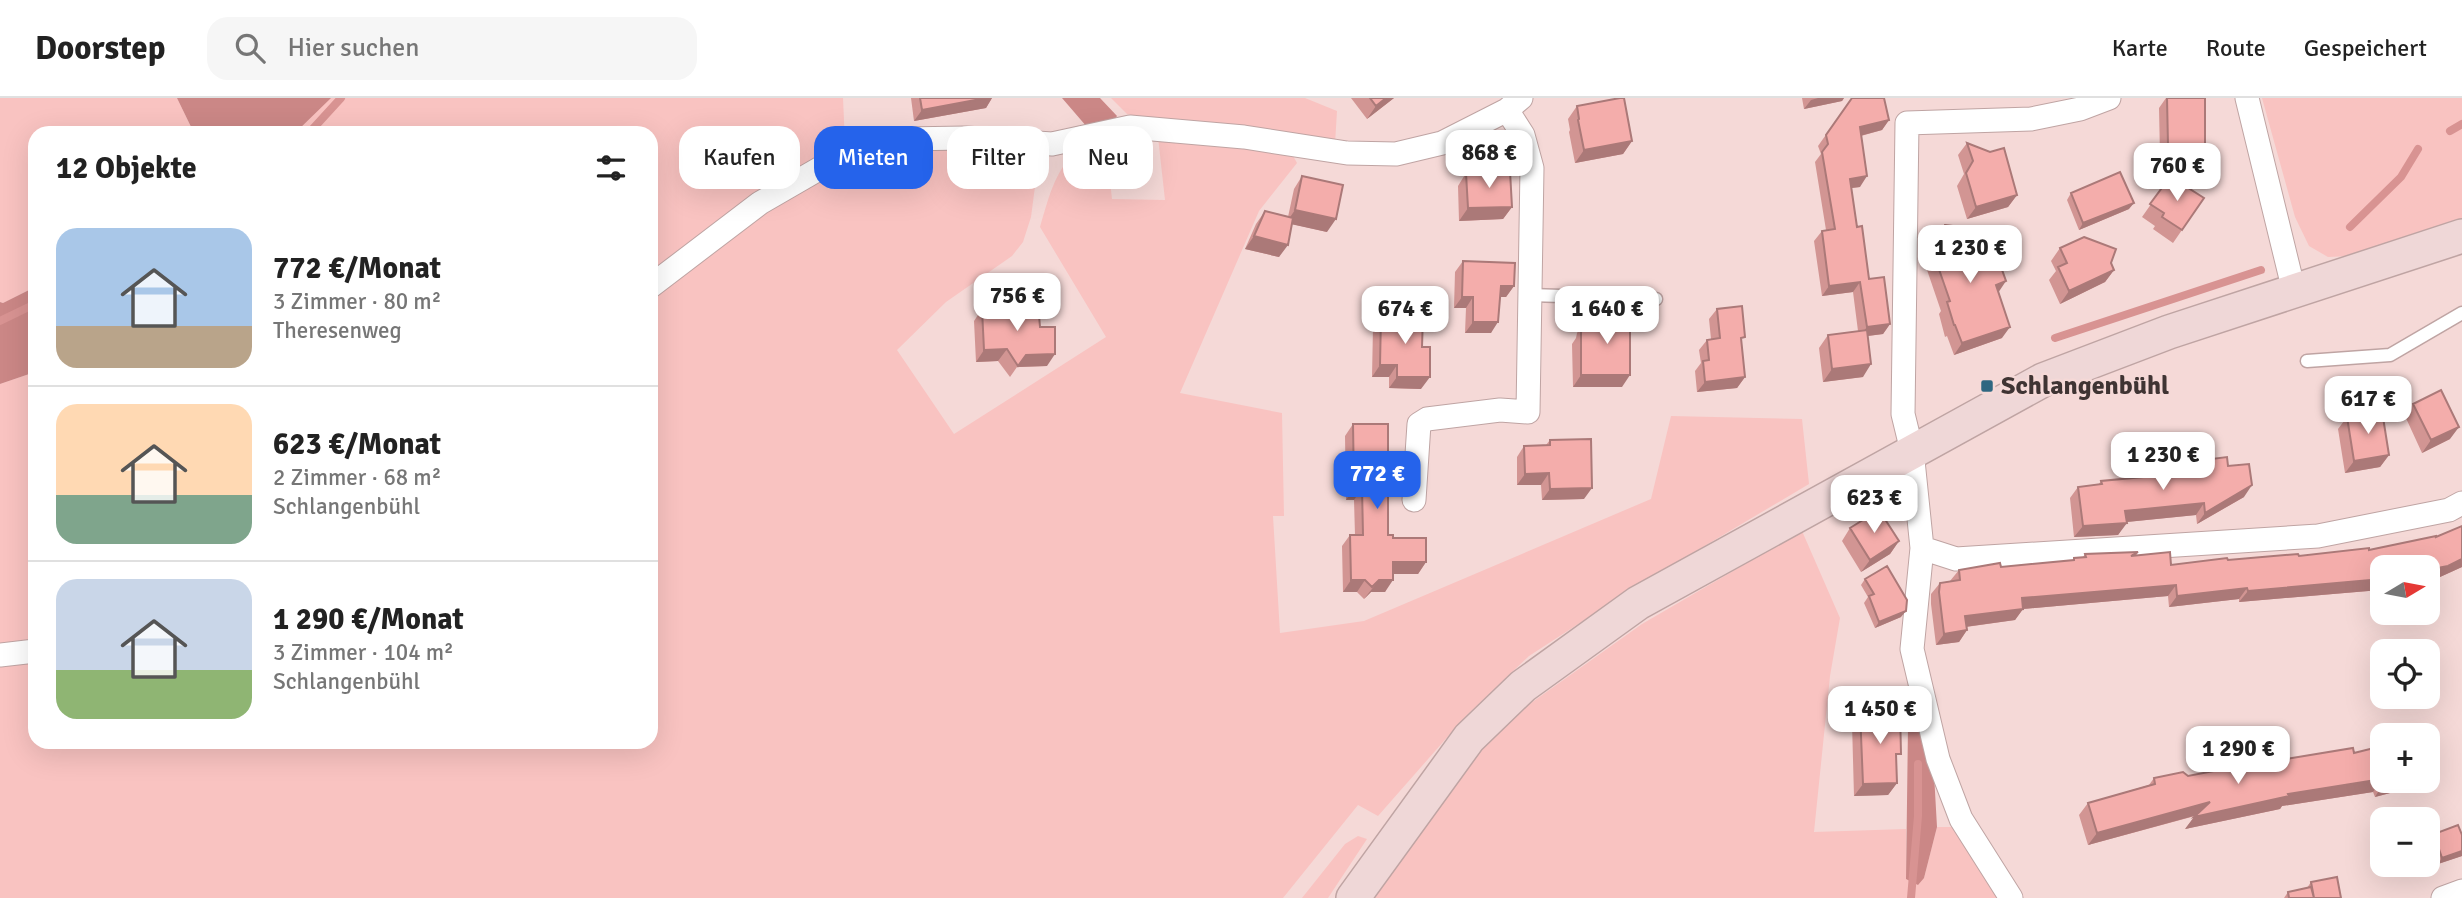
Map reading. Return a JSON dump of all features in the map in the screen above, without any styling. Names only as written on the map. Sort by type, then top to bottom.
[{"type":"main road","points":[[1353,898],[1469,738],[1523,686],[1638,603],[2043,380],[2169,332],[2462,236]]},
{"type":"street","points":[[2011,898],[1961,819],[1938,759],[1912,649],[1922,548],[1912,451],[1903,414],[1907,123],[2031,119],[2080,109],[2109,98]]},
{"type":"street","points":[[2247,98],[2294,291]]},
{"type":"street","points":[[658,281],[760,203],[843,155],[902,139],[966,138],[1052,144],[1130,127],[1244,137],[1347,153],[1395,153],[1442,143],[1514,104],[1532,168],[1528,412],[1500,411],[1427,419],[1419,424],[1415,500]]},
{"type":"street","points":[[1922,548],[1956,559],[2318,536],[2449,510],[2462,503]]},
{"type":"street","points":[[0,655],[28,653]]},
{"type":"street","points":[[2443,898],[2462,891]]},
{"type":"lane","points":[[1531,295],[1656,299]]},
{"type":"lane","points":[[2306,361],[2390,355],[2462,313]]},
{"type":"shaded area","points":[[0,98],[177,98],[191,126],[28,126],[28,290],[0,302]]},
{"type":"shaded area","points":[[177,98],[331,98],[302,126],[191,126]]},
{"type":"shaded area","points":[[330,98],[843,98],[844,126],[814,126],[814,164],[800,173],[800,126],[679,126],[679,189],[776,189],[658,268],[658,126],[296,126]]},
{"type":"shaded area","points":[[1062,98],[1100,98],[1117,116],[1113,122],[1086,126]]},
{"type":"shaded area","points":[[1111,98],[1305,98],[1337,111],[1335,144],[1134,116],[1127,114]]},
{"type":"shaded area","points":[[2262,98],[2462,98],[2462,219],[2351,256],[2328,257],[2309,246],[2295,217]]},
{"type":"shaded area","points":[[1158,137],[1292,154],[1297,163],[1259,211],[1180,393],[1282,413],[1284,516],[1273,516],[1280,633],[1364,621],[1651,499],[1671,416],[1802,419],[1809,484],[1632,589],[1529,656],[1465,717],[1378,816],[1358,805],[1283,898],[0,898],[0,661],[28,659],[28,749],[658,749],[658,292],[755,213],[814,181],[814,189],[933,189],[933,148],[947,148],[947,189],[1035,189],[1031,217],[1023,242],[1012,256],[946,302],[897,350],[954,434],[1106,337],[1040,227],[1062,168],[1063,189],[1111,189],[1112,199],[1165,200]]},
{"type":"shaded area","points":[[28,290],[28,374],[0,384],[0,302]]},
{"type":"shaded area","points":[[28,374],[28,647],[0,649],[0,384]]},
{"type":"shaded area","points":[[1802,531],[1840,618],[1830,676],[1814,832],[1906,829],[1906,879],[1924,878],[1937,827],[1959,827],[2001,898],[1370,898],[1481,747],[1531,703],[1642,624]]},
{"type":"shaded area","points":[[1908,726],[1922,734],[1934,774],[1937,827],[1924,878],[1918,885],[1906,879]]},
{"type":"shaded area","points":[[1358,836],[1367,839],[1328,898],[1302,898],[1345,844]]},
{"type":"building","points":[[920,98],[986,98],[922,110]]},
{"type":"building","points":[[1370,98],[1386,98],[1376,106]]},
{"type":"building","points":[[1624,98],[1632,141],[1584,150],[1577,106]]},
{"type":"building","points":[[1852,98],[1884,98],[1889,120],[1860,127],[1867,176],[1850,179],[1857,227],[1862,226],[1869,279],[1884,277],[1890,324],[1867,327],[1860,282],[1829,286],[1822,231],[1835,229],[1822,152],[1828,144],[1826,135]]},
{"type":"building","points":[[2167,98],[2205,98],[2205,144],[2168,145]]},
{"type":"building","points":[[1967,143],[1990,152],[2004,148],[2017,195],[1976,207],[1966,173],[1973,161]]},
{"type":"building","points":[[1510,171],[1512,207],[1468,208],[1466,173]]},
{"type":"building","points":[[2120,172],[2134,203],[2083,223],[2071,193]]},
{"type":"building","points":[[1302,176],[1343,185],[1336,219],[1295,210]]},
{"type":"building","points":[[2170,177],[2204,198],[2182,230],[2162,217],[2164,213],[2150,204]]},
{"type":"building","points":[[1265,211],[1293,218],[1288,245],[1254,236]]},
{"type":"building","points":[[1945,225],[1968,228],[1979,260],[1996,253],[2006,281],[1996,285],[2010,327],[1962,343],[1954,325],[1947,302],[1950,301],[1934,255],[1937,237],[1943,237]]},
{"type":"building","points":[[2084,237],[2116,249],[2111,263],[2114,270],[2069,291],[2058,267],[2067,263],[2060,248]]},
{"type":"building","points":[[1463,261],[1515,263],[1514,286],[1501,286],[1498,322],[1473,322],[1473,297],[1462,297]]},
{"type":"building","points":[[1742,306],[1745,337],[1741,338],[1745,377],[1705,382],[1703,361],[1709,360],[1707,340],[1720,338],[1717,309]]},
{"type":"building","points":[[1026,308],[1026,315],[1039,315],[1040,327],[1055,327],[1055,354],[1026,355],[1018,366],[1007,349],[984,350],[982,309]]},
{"type":"building","points":[[1604,314],[1630,314],[1630,375],[1581,375],[1581,332],[1585,328],[1585,321],[1604,322]]},
{"type":"building","points":[[1381,316],[1423,316],[1422,347],[1430,347],[1430,377],[1397,377],[1397,365],[1380,365]]},
{"type":"building","points":[[1867,330],[1871,364],[1832,369],[1828,335]]},
{"type":"building","points":[[2441,390],[2459,427],[2431,440],[2413,404]]},
{"type":"building","points":[[2382,411],[2389,455],[2354,461],[2347,417]]},
{"type":"building","points":[[1353,424],[1388,424],[1388,535],[1393,535],[1393,538],[1426,538],[1426,562],[1393,562],[1393,580],[1379,580],[1372,587],[1365,580],[1351,580],[1350,535],[1363,535],[1362,488],[1354,488]]},
{"type":"building","points":[[1591,439],[1592,488],[1550,489],[1549,473],[1525,474],[1524,446],[1550,445],[1550,440]]},
{"type":"building","points":[[2227,457],[2228,466],[2249,464],[2252,485],[2205,513],[2204,503],[2125,511],[2127,523],[2083,526],[2078,487],[2102,484],[2101,481],[2196,472],[2195,461]]},
{"type":"building","points":[[1879,510],[1899,541],[1870,560],[1850,528]]},
{"type":"building","points":[[2462,526],[2462,559],[2440,568],[2440,555],[2370,555],[2370,580],[2248,591],[2247,588],[2177,596],[2176,585],[2022,598],[2023,609],[1965,616],[1967,630],[1944,634],[1940,583],[1960,580],[1959,570],[2000,563],[2001,567],[2074,560],[2086,557],[2085,554],[2138,552],[2131,556],[2170,552],[2171,565],[2227,558],[2369,550],[2436,537]]},
{"type":"building","points":[[1887,566],[1907,600],[1906,611],[1879,622],[1869,596],[1874,594],[1865,579]]},
{"type":"building","points":[[1900,710],[1901,754],[1896,754],[1897,783],[1863,784],[1860,711]]},
{"type":"building","points":[[2353,748],[2354,753],[2370,749],[2370,781],[2288,794],[2289,796],[2194,817],[2210,802],[2097,833],[2088,803],[2155,784],[2154,778],[2183,772],[2188,776]]},
{"type":"building","points":[[2458,825],[2462,835],[2462,851],[2442,858],[2440,832]]},
{"type":"building","points":[[2337,877],[2341,898],[2314,898],[2311,882]]},
{"type":"building","points":[[2311,887],[2314,898],[2289,898],[2288,892]]},
{"type":"waterway","points":[[315,126],[341,98]]},
{"type":"waterway","points":[[2450,131],[2462,124]]},
{"type":"waterway","points":[[2350,227],[2401,177],[2418,149]]},
{"type":"waterway","points":[[2055,338],[2261,270]]},
{"type":"waterway","points":[[0,321],[28,307]]},
{"type":"waterway","points":[[1911,898],[1918,816],[1918,764]]},
{"type":"place","name":"Schlangenbühl","points":[[1987,386]]}]
